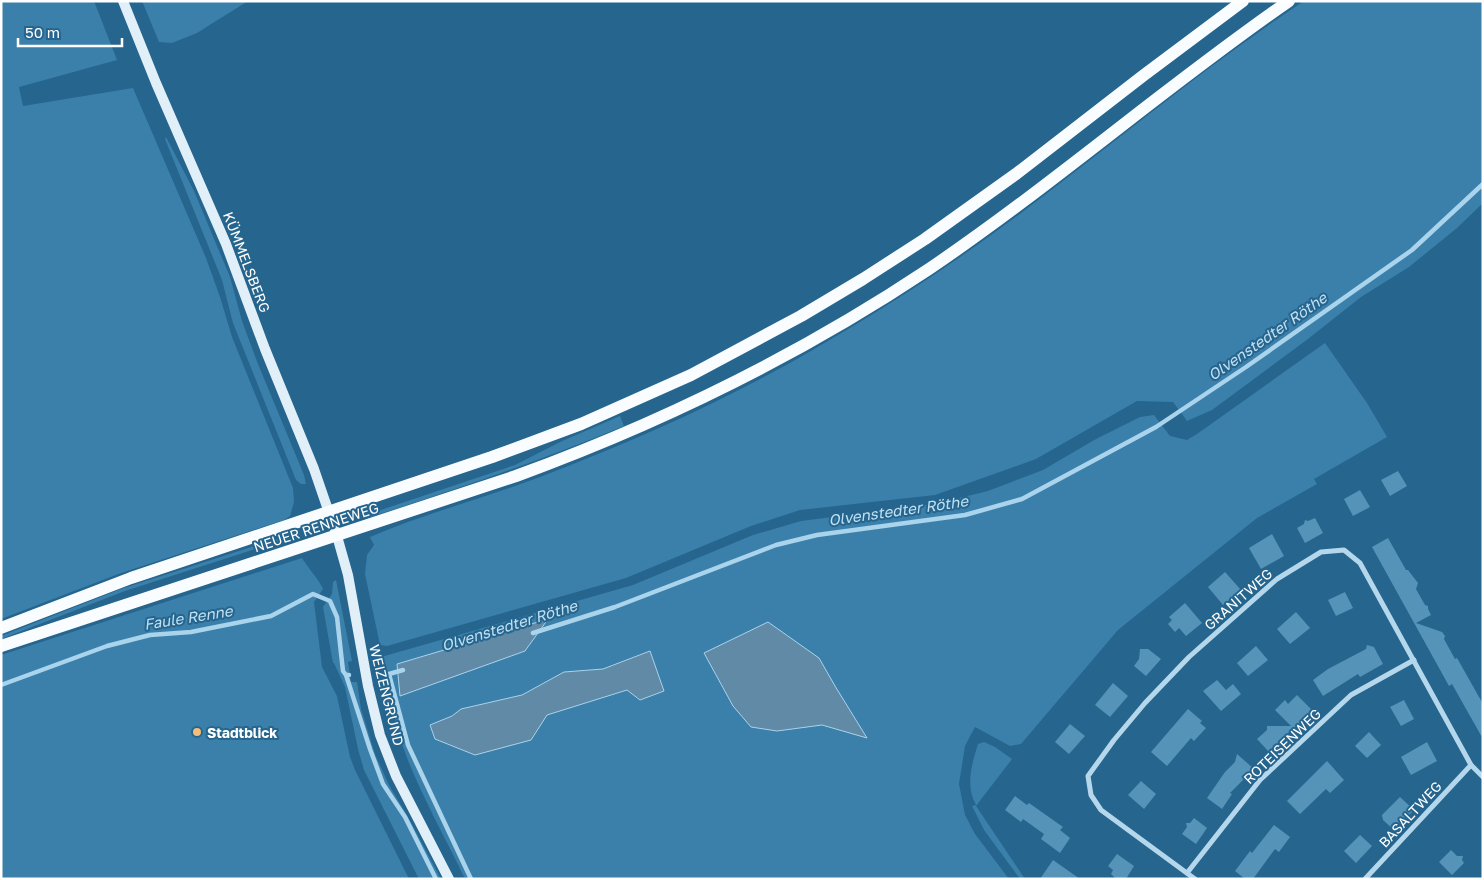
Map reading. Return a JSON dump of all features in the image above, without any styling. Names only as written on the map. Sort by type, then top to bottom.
[{"type":"main road","name":"KÜMMELSBERG","points":[[123,1],[156,83],[240,278],[265,349],[314,469],[337,536]]},
{"type":"main road","name":"NEUER RENNEWEG","points":[[1,628],[131,578],[492,457],[624,406],[691,375],[774,332],[884,266],[953,220],[1243,1]]},
{"type":"main road","name":"NEUER RENNEWEG","points":[[1,646],[516,476],[637,428],[704,398],[835,327],[909,282],[998,220],[1205,61],[1289,1]]},
{"type":"main road","name":"WEIZENGRUND","points":[[337,536],[348,575],[368,686],[380,735],[396,776],[449,879]]},
{"type":"street","name":"GRANITWEG","points":[[1195,879],[1101,810],[1091,795],[1088,776],[1114,740],[1189,657],[1277,579],[1321,552],[1344,550],[1360,563],[1471,765],[1483,777]]},
{"type":"street","name":"ROTEISENWEG","points":[[1187,873],[1260,780],[1351,695],[1414,660]]},
{"type":"street","name":"BASALTWEG","points":[[1366,879],[1471,765]]},
{"type":"shaded area","points":[[1,1],[94,1],[117,60],[19,87],[23,106],[133,88],[206,258],[232,337],[293,488],[294,502],[290,516],[284,520],[121,573],[1,619]]},
{"type":"shaded area","points":[[142,1],[248,1],[197,33],[172,43],[159,42]]},
{"type":"shaded area","points":[[1304,1],[1483,1],[1483,203],[1457,228],[1409,267],[1361,297],[1212,410],[1187,421],[1173,402],[1137,401],[1036,459],[935,495],[800,510],[751,526],[626,578],[387,646],[380,645],[365,574],[367,555],[374,545],[370,537],[412,520],[540,477],[635,439],[728,396],[819,347],[968,252],[1198,77]]},
{"type":"shaded area","points":[[166,137],[194,191],[230,277],[242,321],[306,484],[301,484],[296,480],[233,323],[222,280],[165,139]]},
{"type":"shaded area","points":[[1325,343],[1367,403],[1387,437],[1314,479],[1317,484],[1257,518],[1118,630],[1021,744],[1010,746],[975,727],[965,746],[959,784],[965,815],[975,834],[1009,879],[465,879],[409,764],[393,713],[381,657],[633,585],[753,535],[801,521],[934,504],[988,491],[1043,470],[1096,439],[1140,417],[1154,415],[1170,436],[1187,440]],"holes":[[[650,651],[664,691],[640,700],[627,690],[546,715],[531,740],[435,739],[430,725],[452,716],[461,709],[522,695],[564,672],[603,669]]]},
{"type":"shaded area","points":[[620,416],[624,426],[592,439],[430,498],[364,519],[363,516],[515,465],[560,442]]},
{"type":"shaded area","points":[[295,533],[296,536],[125,591],[1,639],[1,636],[121,589]]},
{"type":"shaded area","points":[[302,558],[323,589],[314,602],[322,667],[337,696],[350,757],[409,879],[1,879],[1,655]]},
{"type":"shaded area","points":[[336,580],[352,661],[348,662],[351,682],[357,682],[361,709],[375,754],[389,785],[441,879],[419,879],[364,770],[345,687],[333,663],[323,607],[332,594],[333,582]]},
{"type":"shaded area","points":[[548,619],[525,651],[400,696],[397,664]]},
{"type":"shaded area","points":[[768,622],[819,658],[867,738],[822,725],[777,731],[751,727],[733,706],[704,653]]},
{"type":"shaded area","points":[[650,651],[664,691],[640,700],[627,690],[547,715],[531,740],[475,755],[435,739],[430,725],[452,716],[461,709],[522,695],[564,672],[603,669]]},
{"type":"shaded area","points":[[984,742],[1012,759],[976,806],[1025,879],[1020,879],[984,830],[972,806],[976,805],[970,782],[972,767],[978,744]]},
{"type":"building","points":[[1398,471],[1407,486],[1390,496],[1381,480]]},
{"type":"building","points":[[1360,490],[1370,507],[1353,516],[1344,499]]},
{"type":"building","points":[[1315,518],[1323,533],[1305,543],[1297,528],[1304,524],[1305,520],[1308,521]]},
{"type":"building","points":[[1272,534],[1284,556],[1261,569],[1249,548]]},
{"type":"building","points":[[1388,538],[1406,570],[1418,583],[1416,589],[1425,605],[1428,606],[1431,615],[1416,623],[1442,632],[1455,659],[1457,658],[1483,704],[1483,739],[1452,684],[1449,686],[1372,547]]},
{"type":"building","points":[[1225,572],[1241,590],[1223,605],[1208,587]]},
{"type":"building","points":[[1345,592],[1353,608],[1336,616],[1328,600]]},
{"type":"building","points":[[1185,603],[1202,623],[1186,636],[1179,628],[1175,632],[1168,624],[1172,620],[1169,617]]},
{"type":"building","points":[[1296,612],[1310,628],[1290,644],[1277,629]]},
{"type":"building","points":[[1367,645],[1374,647],[1383,664],[1360,677],[1358,674],[1323,696],[1313,680],[1328,669],[1366,649]]},
{"type":"building","points":[[1256,646],[1268,660],[1248,676],[1237,663]]},
{"type":"building","points":[[1140,649],[1148,649],[1161,659],[1146,676],[1134,666],[1139,659]]},
{"type":"building","points":[[1217,680],[1226,690],[1233,684],[1241,694],[1221,711],[1203,691]]},
{"type":"building","points":[[1113,683],[1128,696],[1110,717],[1095,705]]},
{"type":"building","points":[[1297,695],[1311,709],[1311,713],[1295,730],[1293,728],[1269,752],[1257,739],[1267,730],[1267,726],[1291,726],[1275,710],[1285,700],[1288,704]]},
{"type":"building","points":[[1404,700],[1414,719],[1401,726],[1390,707]]},
{"type":"building","points":[[1188,709],[1202,721],[1200,723],[1206,728],[1194,741],[1191,738],[1167,766],[1151,752]]},
{"type":"building","points":[[1070,724],[1085,736],[1069,754],[1055,742]]},
{"type":"building","points":[[1369,732],[1381,745],[1367,758],[1355,746]]},
{"type":"building","points":[[1427,742],[1437,761],[1411,775],[1401,757]]},
{"type":"building","points":[[1237,754],[1254,769],[1230,793],[1232,794],[1222,809],[1207,798],[1225,772],[1235,762]]},
{"type":"building","points":[[1327,761],[1344,780],[1330,793],[1326,789],[1300,814],[1287,801]]},
{"type":"building","points":[[1141,781],[1156,794],[1144,809],[1128,795]]},
{"type":"building","points":[[1015,796],[1027,805],[1029,803],[1063,827],[1060,830],[1070,838],[1060,853],[1041,839],[1044,834],[1023,819],[1021,822],[1005,810]]},
{"type":"building","points":[[1400,797],[1414,810],[1394,830],[1383,820],[1382,815]]},
{"type":"building","points":[[1194,818],[1207,828],[1196,844],[1182,834],[1187,827],[1186,823],[1190,823]]},
{"type":"building","points":[[1274,825],[1290,837],[1279,852],[1275,849],[1253,879],[1245,879],[1235,871]]},
{"type":"building","points":[[1360,835],[1372,846],[1356,863],[1344,851]]},
{"type":"building","points":[[1451,850],[1457,856],[1463,856],[1462,860],[1464,863],[1452,875],[1439,862]]},
{"type":"building","points":[[1117,854],[1134,866],[1126,879],[1116,879],[1111,874],[1113,870],[1108,866]]},
{"type":"building","points":[[1053,860],[1080,879],[1040,879]]},
{"type":"waterway","name":"Olvenstedter Röthe","points":[[533,633],[615,607],[776,545],[817,535],[965,515],[1022,499],[1156,427],[1246,367],[1412,250],[1483,184]]},
{"type":"waterway","name":"Faule Renne","points":[[1,685],[107,646],[150,635],[191,632],[271,616],[313,594],[330,601],[337,617],[343,671],[346,675],[349,675]]},
{"type":"waterway","points":[[403,670],[389,674],[408,745],[471,879]]},
{"type":"waterway","points":[[346,675],[383,784],[405,817],[436,879]]},
{"type":"place","name":"Stadtblick","points":[[197,732]]}]
